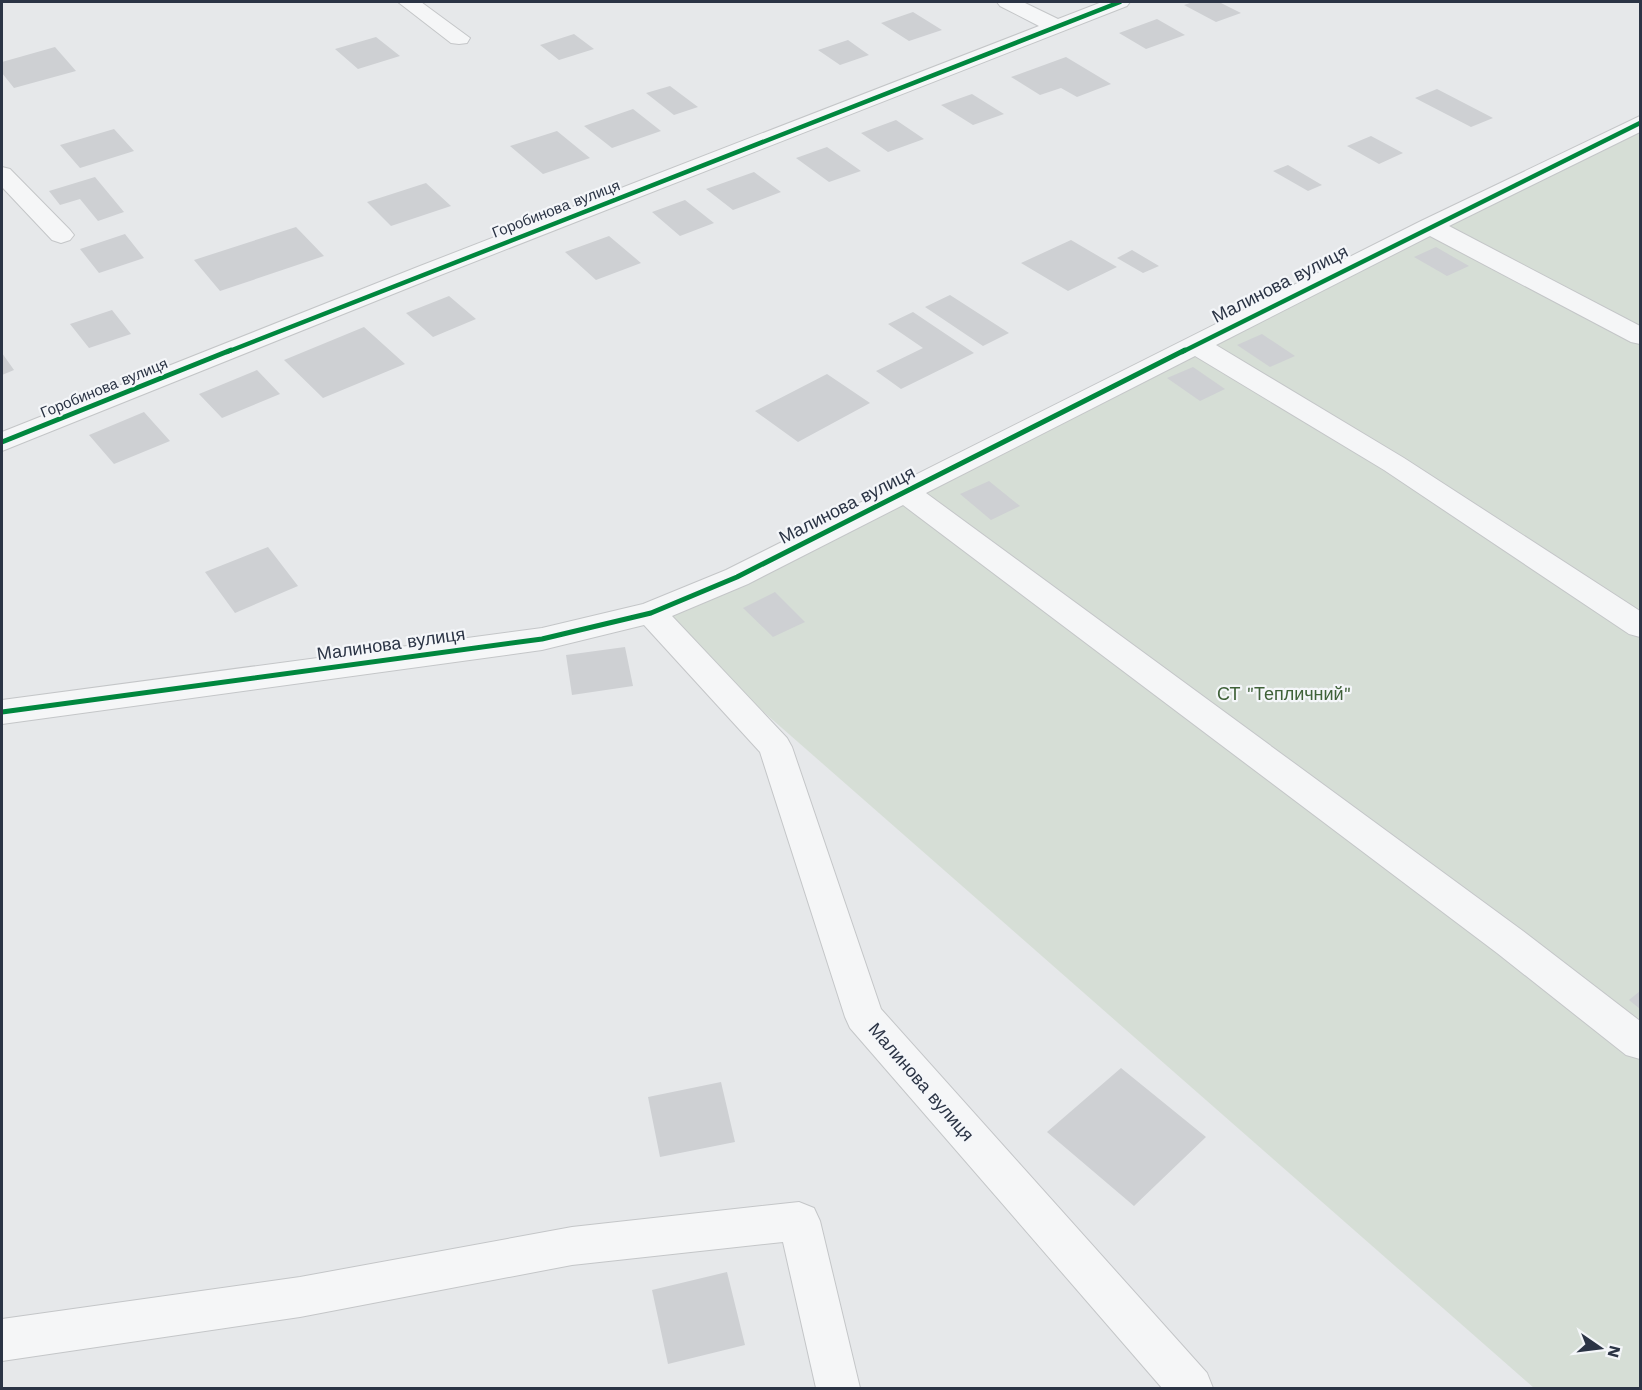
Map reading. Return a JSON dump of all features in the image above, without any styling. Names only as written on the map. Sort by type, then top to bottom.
[{"type":"street","points":[[408,2],[459,38]]},
{"type":"street","points":[[1007,2],[1056,26]]},
{"type":"street","name":"Горобинова вулиця","points":[[2,442],[429,271],[1120,2]]},
{"type":"street","name":"Малинова вулиця","points":[[2,712],[542,639],[651,613],[737,576],[1430,226],[1641,123]]},
{"type":"street","points":[[2,174],[61,235]]},
{"type":"street","points":[[1430,226],[1641,336]]},
{"type":"street","points":[[1195,344],[1394,464],[1641,626]]},
{"type":"street","points":[[905,492],[1510,942],[1641,1043]]},
{"type":"street","name":"Малинова вулиця","points":[[651,613],[775,747],[864,1017],[1191,1389]]},
{"type":"street","points":[[2,1340],[300,1296],[572,1246],[799,1221],[838,1389]]},
{"type":"green space","name":"СТ \"Тепличний\"","points":[[1640,116],[1640,1388],[1534,1388],[651,613]]},
{"type":"building","points":[[1193,2],[1219,2],[1241,13],[1216,22],[1184,5]]},
{"type":"building","points":[[913,12],[942,30],[909,41],[881,23]]},
{"type":"building","points":[[1157,19],[1185,35],[1146,49],[1119,33]]},
{"type":"building","points":[[574,34],[594,49],[559,60],[540,45]]},
{"type":"building","points":[[376,37],[400,56],[358,69],[335,49]]},
{"type":"building","points":[[848,40],[869,55],[840,65],[818,50]]},
{"type":"building","points":[[55,47],[76,71],[14,88],[2,73],[2,62]]},
{"type":"building","points":[[1066,57],[1111,84],[1077,97],[1061,88],[1040,95],[1011,77]]},
{"type":"building","points":[[670,86],[698,107],[674,115],[646,93]]},
{"type":"building","points":[[1437,89],[1493,118],[1471,127],[1415,98]]},
{"type":"building","points":[[972,94],[1004,114],[973,125],[941,105]]},
{"type":"building","points":[[633,109],[661,131],[612,148],[584,126]]},
{"type":"building","points":[[896,120],[924,139],[888,152],[861,133]]},
{"type":"building","points":[[114,129],[134,151],[80,168],[60,145]]},
{"type":"building","points":[[557,131],[590,158],[543,174],[510,146]]},
{"type":"building","points":[[1371,136],[1403,153],[1379,164],[1347,146]]},
{"type":"building","points":[[827,147],[861,171],[829,182],[796,158]]},
{"type":"building","points":[[1288,165],[1322,185],[1308,191],[1273,171]]},
{"type":"building","points":[[754,172],[781,192],[733,210],[706,189]]},
{"type":"building","points":[[95,177],[124,212],[98,221],[80,199],[60,205],[49,191]]},
{"type":"building","points":[[426,183],[451,206],[391,226],[367,202]]},
{"type":"building","points":[[685,200],[714,223],[680,236],[652,212]]},
{"type":"building","points":[[296,227],[324,256],[220,291],[194,260]]},
{"type":"building","points":[[125,234],[144,258],[99,273],[80,249]]},
{"type":"building","points":[[609,236],[641,263],[596,280],[565,252]]},
{"type":"building","points":[[1071,240],[1117,267],[1068,291],[1021,263]]},
{"type":"building","points":[[1436,247],[1469,266],[1447,276],[1414,257]]},
{"type":"building","points":[[1132,250],[1159,266],[1143,273],[1117,258]]},
{"type":"building","points":[[950,295],[1009,333],[983,346],[925,307]]},
{"type":"building","points":[[449,296],[476,319],[433,337],[406,313]]},
{"type":"building","points":[[112,310],[131,334],[89,348],[70,324]]},
{"type":"building","points":[[913,312],[974,353],[901,389],[876,371],[923,348],[888,324]]},
{"type":"building","points":[[364,327],[405,364],[323,398],[284,360]]},
{"type":"building","points":[[1262,334],[1295,356],[1270,367],[1237,345]]},
{"type":"building","points":[[2,353],[14,370],[2,375]]},
{"type":"building","points":[[1193,367],[1225,389],[1200,401],[1167,378]]},
{"type":"building","points":[[257,370],[280,394],[222,418],[199,394]]},
{"type":"building","points":[[827,374],[870,403],[798,442],[755,411]]},
{"type":"building","points":[[144,412],[170,441],[114,464],[89,435]]},
{"type":"building","points":[[989,481],[1020,506],[991,520],[960,494]]},
{"type":"building","points":[[268,547],[298,586],[235,613],[205,572]]},
{"type":"building","points":[[775,592],[805,622],[773,637],[743,608]]},
{"type":"building","points":[[625,647],[633,686],[572,695],[566,655]]},
{"type":"building","points":[[1640,991],[1640,1009],[1629,1000]]},
{"type":"building","points":[[1121,1068],[1206,1137],[1134,1206],[1047,1132]]},
{"type":"building","points":[[721,1082],[735,1142],[660,1157],[648,1097]]},
{"type":"building","points":[[727,1272],[745,1345],[668,1364],[652,1290]]},
{"type":"cycle path","points":[[2,442],[429,271],[1120,2]]},
{"type":"cycle path","points":[[2,712],[542,639],[651,613],[737,577],[1430,226],[1640,123]]}]
